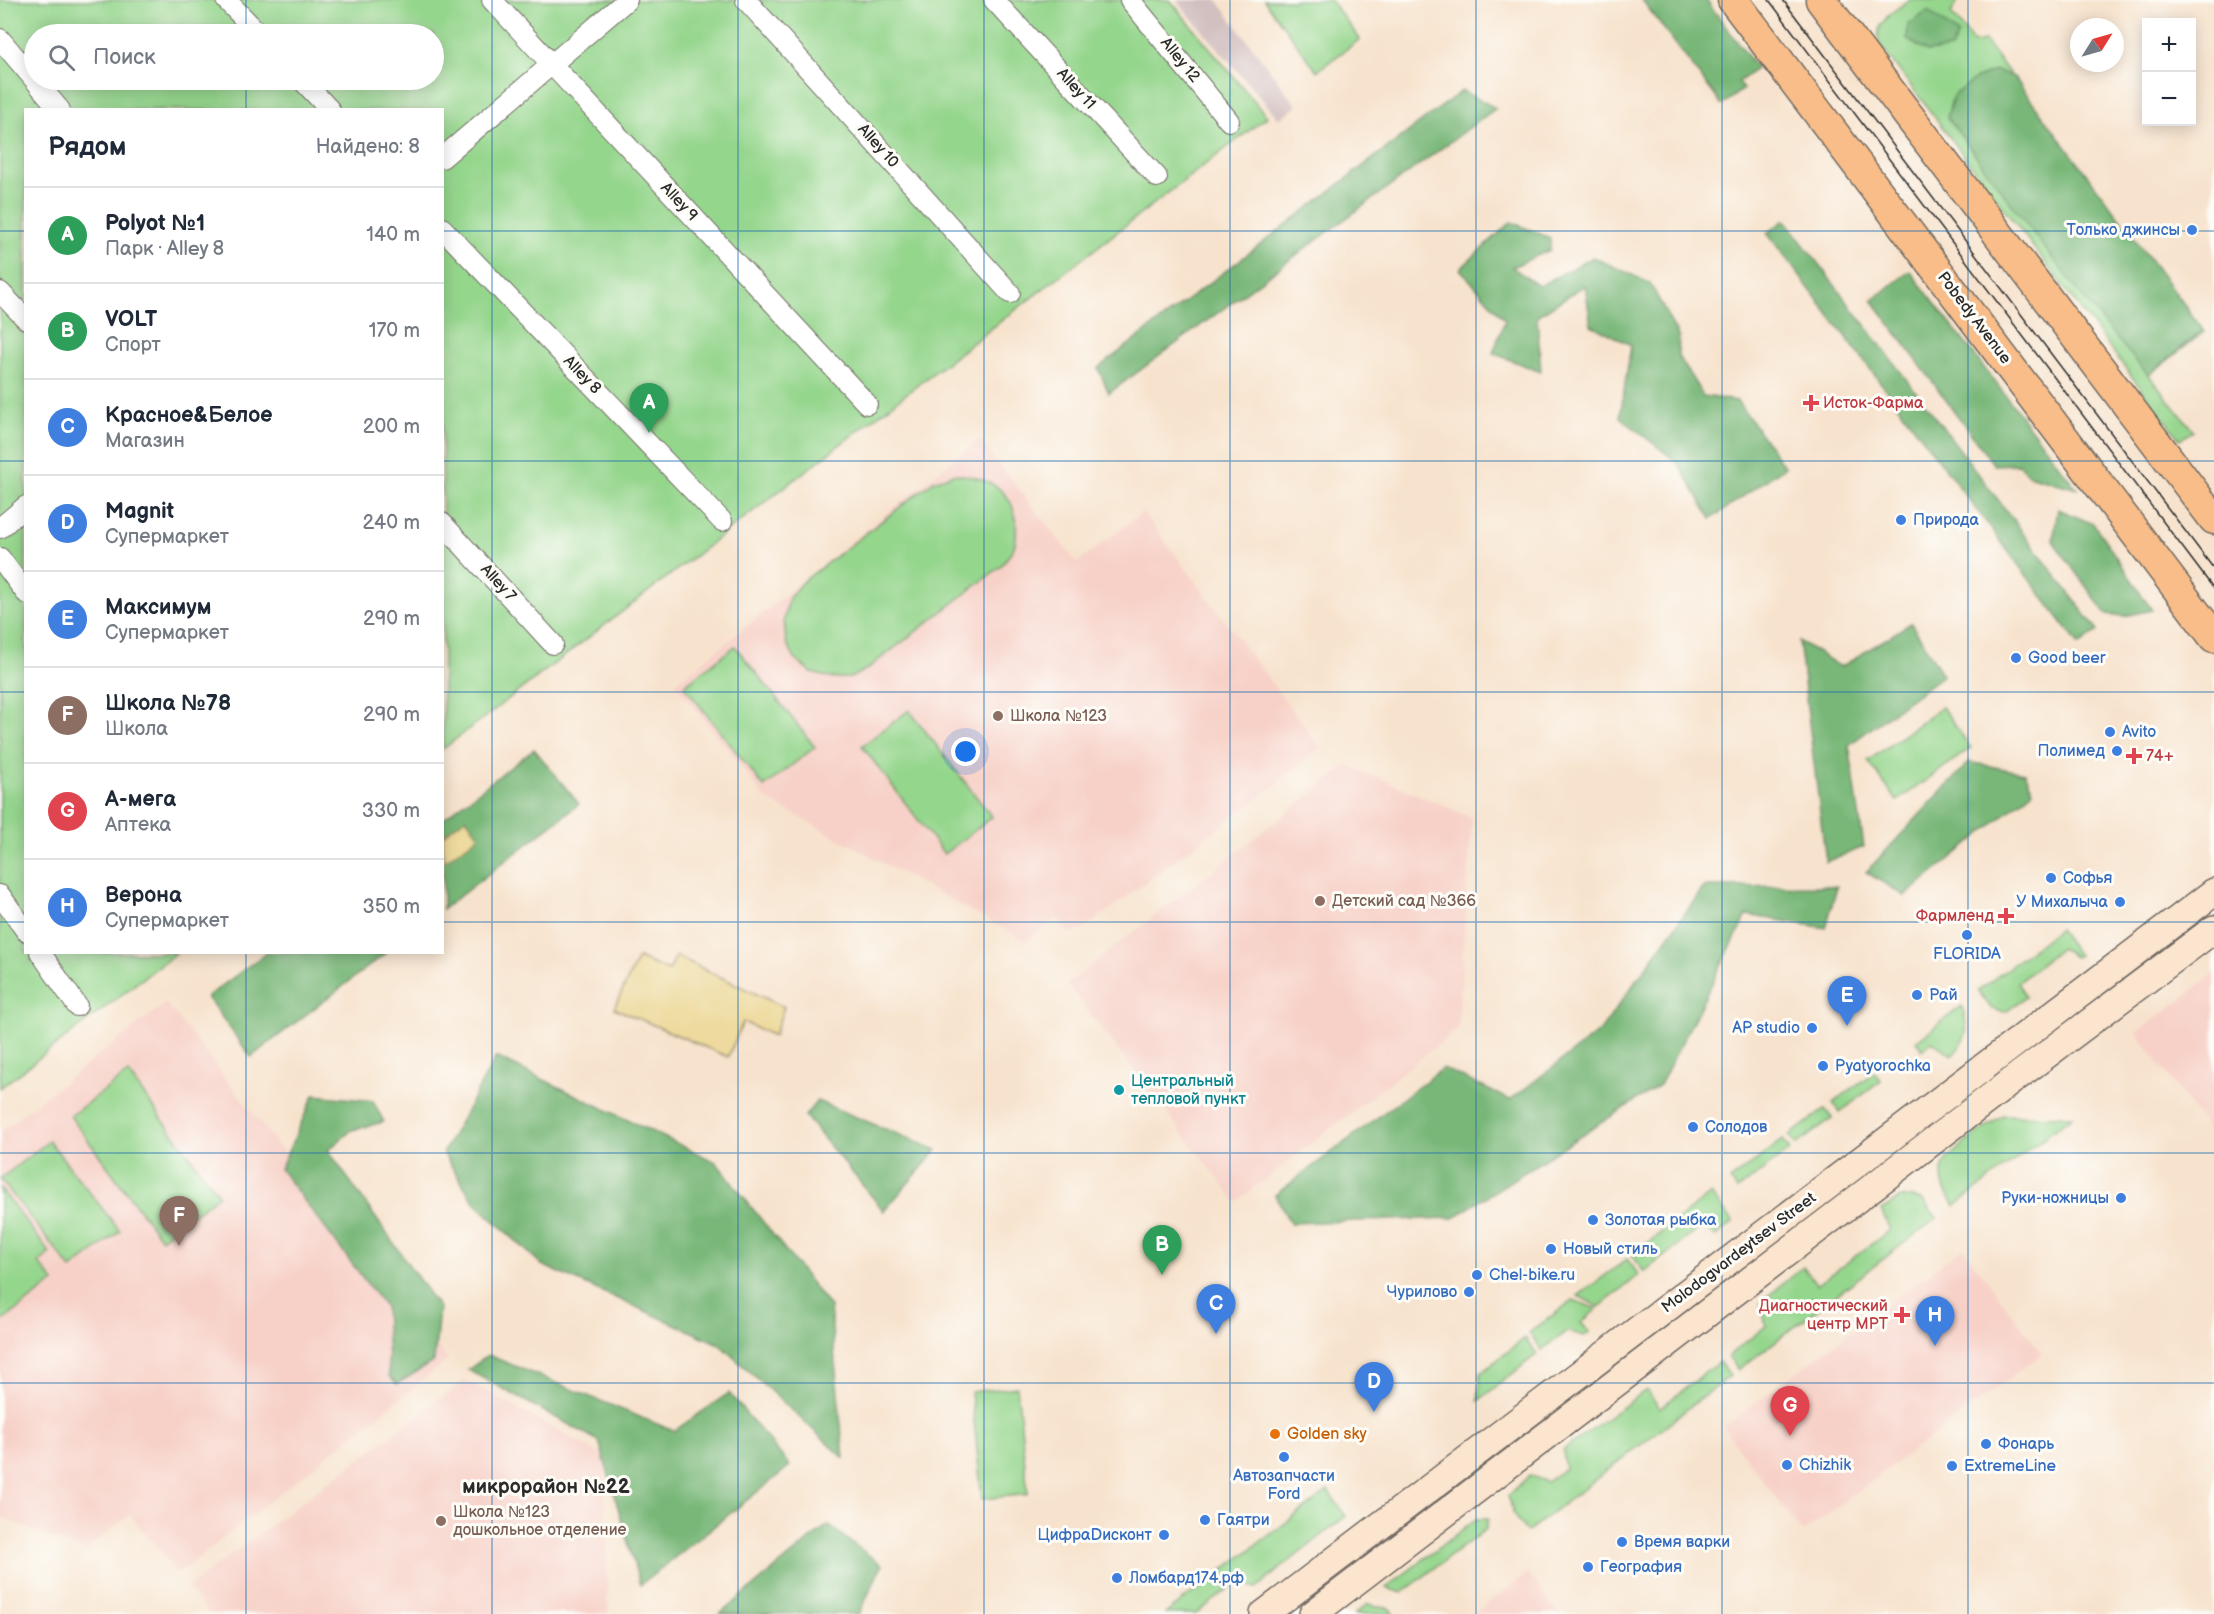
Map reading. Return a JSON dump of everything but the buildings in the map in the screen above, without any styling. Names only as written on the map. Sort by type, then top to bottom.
[{"type":"main road","name":"Pobedy Avenue","points":[[1733,0],[2214,637]]},
{"type":"main road","points":[[1821,0],[2214,519]]},
{"type":"main road","name":"Molodogvardeytsev Street","points":[[1264,1614],[2214,892]]},
{"type":"main road","name":"Molodogvardeytsev Street","points":[[1313,1614],[2214,929]]},
{"type":"street","points":[[226,0],[249,24]]},
{"type":"street","name":"Alley 9","points":[[492,0],[867,404]]},
{"type":"street","points":[[444,156],[627,0]]},
{"type":"street","name":"Alley 10","points":[[746,0],[1010,293]]},
{"type":"street","name":"Alley 11","points":[[994,0],[1157,177]]},
{"type":"street","name":"Alley 12","points":[[1130,0],[1229,121]]},
{"type":"street","points":[[0,39],[24,67]]},
{"type":"street","points":[[43,90],[58,108]]},
{"type":"street","points":[[311,90],[328,108]]},
{"type":"street","name":"Alley 8","points":[[444,230],[722,521]]},
{"type":"street","points":[[0,292],[24,317]]},
{"type":"street","points":[[0,528],[24,508]]},
{"type":"street","name":"Alley 7","points":[[444,525],[553,644]]},
{"type":"street","points":[[0,558],[24,590]]},
{"type":"street","points":[[0,895],[24,929]]},
{"type":"street","points":[[41,954],[77,1006]]},
{"type":"shaded area","points":[[1176,0],[1217,0],[1297,106],[1279,119]]},
{"type":"shaded area","name":"Школа №123","points":[[979,439],[1077,563],[1143,512],[1320,747],[1277,784],[1081,931],[1069,933],[1057,918],[1026,941],[766,799],[675,684]]},
{"type":"shaded area","name":"Детский сад №366","points":[[1348,765],[1472,818],[1458,1029],[1236,1202],[1067,984]]},
{"type":"shaded area","points":[[2214,974],[2214,1138],[2136,1033]]},
{"type":"shaded area","points":[[166,1003],[448,1360],[178,1574],[130,1515],[84,1551],[0,1517],[0,1132]]},
{"type":"shaded area","points":[[1963,1248],[2042,1354],[1802,1533],[1723,1427]]},
{"type":"shaded area","name":"Школа №123 дошкольное отделение","points":[[465,1380],[604,1456],[608,1614],[209,1614],[188,1587]]},
{"type":"shaded area","points":[[1528,1573],[1559,1614],[1474,1614]]},
{"type":"green space","points":[[0,0],[1170,0],[1267,117],[444,748],[444,108],[24,108],[24,954],[175,954],[0,1088]]},
{"type":"green space","points":[[1264,0],[1330,0],[1360,39],[1317,71]]},
{"type":"green space","points":[[1642,0],[1706,0],[1757,68],[1739,82],[1743,89],[1722,105]]},
{"type":"green space","points":[[1909,0],[1954,0],[1957,3],[1951,13],[1974,43],[1985,41],[2147,255],[2142,266],[2164,295],[2176,293],[2204,332],[2149,375],[2193,430],[2180,440],[1879,44],[1879,30],[1886,18]]},
{"type":"green space","points":[[1928,11],[1958,34],[1951,49],[1927,52],[1907,39],[1908,25]]},
{"type":"green space","points":[[1996,70],[2014,77],[2203,330],[2148,375],[2070,281],[1947,117],[1953,96],[1977,78]]},
{"type":"green space","points":[[1462,91],[1496,108],[1109,393],[1098,368]]},
{"type":"green space","points":[[1785,220],[2098,631],[2079,645],[1767,233]]},
{"type":"green space","points":[[1511,222],[1550,238],[1550,250],[1512,267],[1539,286],[1593,257],[1650,283],[1679,338],[1678,356],[1703,396],[1737,401],[1785,467],[1711,519],[1678,463],[1620,417],[1631,345],[1591,325],[1585,285],[1537,316],[1541,372],[1493,353],[1505,320],[1460,269]]},
{"type":"green space","points":[[1910,271],[2077,489],[2028,475],[2019,464],[1994,465],[1872,300]]},
{"type":"green space","points":[[954,474],[977,478],[1004,493],[1014,512],[1016,538],[1012,551],[1000,567],[867,669],[850,678],[831,678],[812,673],[795,659],[786,642],[784,619],[789,598],[801,583],[934,481]]},
{"type":"green space","points":[[2058,509],[2094,524],[2152,610],[2124,616],[2106,614],[2053,541]]},
{"type":"green space","points":[[1911,623],[1943,675],[1849,745],[1864,847],[1826,862],[1799,641],[1841,667]]},
{"type":"green space","points":[[735,646],[815,747],[764,787],[684,686]]},
{"type":"green space","points":[[1942,707],[1971,748],[1897,801],[1868,761]]},
{"type":"green space","points":[[909,710],[992,817],[944,854],[862,746]]},
{"type":"green space","points":[[534,749],[579,804],[444,908],[444,818]]},
{"type":"green space","points":[[1969,762],[2025,773],[2033,791],[1905,896],[1866,872]]},
{"type":"green space","points":[[1837,886],[1826,928],[1747,915],[1660,1085],[1453,1218],[1290,1223],[1275,1195],[1443,1068],[1510,1100],[1600,1031],[1704,887]]},
{"type":"green space","points":[[2059,929],[2078,955],[2075,957],[2061,948],[2017,983],[2026,996],[2006,1012],[1992,1009],[1978,991]]},
{"type":"green space","points":[[265,954],[385,954],[251,1057],[207,997]]},
{"type":"green space","points":[[1962,1006],[1966,1033],[1953,1055],[1932,1042],[1922,1050],[1916,1041]]},
{"type":"green space","points":[[496,1057],[716,1162],[830,1307],[844,1458],[719,1344],[542,1265],[475,1203],[443,1153]]},
{"type":"green space","points":[[1874,1072],[1881,1081],[1840,1112],[1833,1103]]},
{"type":"green space","points":[[128,1073],[219,1195],[161,1239],[70,1116]]},
{"type":"green space","points":[[314,1095],[373,1101],[384,1122],[352,1130],[328,1150],[439,1308],[434,1361],[397,1384],[389,1376],[385,1307],[280,1169]]},
{"type":"green space","points":[[817,1101],[937,1150],[884,1211],[805,1116]]},
{"type":"green space","points":[[1825,1109],[1832,1118],[1796,1145],[1789,1136]]},
{"type":"green space","points":[[2003,1115],[2072,1116],[1955,1206],[1943,1183],[1942,1173],[1946,1161],[1960,1147]]},
{"type":"green space","points":[[1783,1140],[1790,1150],[1737,1190],[1730,1180]]},
{"type":"green space","points":[[49,1141],[120,1231],[71,1269],[0,1179]]},
{"type":"green space","points":[[0,1188],[50,1253],[39,1263],[54,1282],[0,1323]]},
{"type":"green space","points":[[1711,1194],[1733,1222],[1715,1237],[1704,1225],[1644,1272],[1632,1255]]},
{"type":"green space","points":[[1912,1197],[1923,1201],[1937,1218],[1738,1370],[1728,1356],[1766,1326],[1761,1303],[1803,1266],[1817,1285],[1890,1230],[1881,1210],[1900,1198]]},
{"type":"green space","points":[[1627,1259],[1639,1275],[1599,1307],[1578,1296]]},
{"type":"green space","points":[[1573,1300],[1597,1309],[1581,1323],[1590,1332],[1584,1336],[1567,1331],[1542,1350],[1529,1333]]},
{"type":"green space","points":[[1525,1338],[1537,1354],[1478,1401],[1481,1373]]},
{"type":"green space","points":[[488,1355],[674,1431],[729,1393],[790,1466],[640,1585],[599,1441],[468,1370]]},
{"type":"green space","points":[[1719,1362],[1730,1376],[1527,1532],[1514,1516],[1508,1496],[1530,1475],[1546,1482],[1565,1469],[1563,1450],[1646,1390],[1660,1408]]},
{"type":"green space","points":[[1017,1387],[1028,1494],[982,1499],[971,1392]]},
{"type":"green space","points":[[1328,1491],[1346,1516],[1256,1588],[1238,1582],[1196,1614],[1165,1614]]},
{"type":"green space","points":[[1476,1519],[1488,1519],[1486,1529],[1402,1593],[1386,1588]]},
{"type":"green space","points":[[828,1525],[882,1565],[859,1614],[720,1614]]},
{"type":"green space","points":[[1368,1604],[1391,1609],[1395,1614],[1355,1614]]},
{"type":"sand","points":[[466,818],[479,836],[444,861],[444,834]]},
{"type":"sand","points":[[676,956],[784,1007],[774,1036],[743,1022],[728,1057],[614,1008],[638,958],[669,971]]},
{"type":"tram line","points":[[1769,0],[2214,589]]},
{"type":"tram line","points":[[1783,0],[2214,569]]},
{"type":"place","name":"Только джинсы","points":[[2192,230]]},
{"type":"place","name":"Исток-Фарма","points":[[1811,403]]},
{"type":"place","name":"Polyot №1","points":[[649,433]]},
{"type":"place","name":"Природа","points":[[1901,520]]},
{"type":"place","name":"Good beer","points":[[2016,658]]},
{"type":"place","name":"Школа №123","points":[[998,716]]},
{"type":"place","name":"Avito","points":[[2110,732]]},
{"type":"place","name":"Полимед","points":[[2117,751]]},
{"type":"place","name":"74+","points":[[2134,756]]},
{"type":"place","name":"Софья","points":[[2051,878]]},
{"type":"place","name":"Детский сад №366","points":[[1320,901]]},
{"type":"place","name":"У Михалыча","points":[[2120,902]]},
{"type":"place","name":"Фармленд","points":[[2006,916]]},
{"type":"place","name":"FLORIDA","points":[[1967,935]]},
{"type":"place","name":"Рай","points":[[1917,995]]},
{"type":"place","name":"Максимум","points":[[1847,1026]]},
{"type":"place","name":"AP studio","points":[[1812,1028]]},
{"type":"place","name":"Pyatyorochka","points":[[1823,1066]]},
{"type":"place","name":"Центральный тепловой пункт","points":[[1119,1090]]},
{"type":"place","name":"Солодов","points":[[1693,1127]]},
{"type":"place","name":"Руки-ножницы","points":[[2121,1198]]},
{"type":"place","name":"Золотая рыбка","points":[[1593,1220]]},
{"type":"place","name":"Школа №78","points":[[179,1246]]},
{"type":"place","name":"Новый стиль","points":[[1551,1249]]},
{"type":"place","name":"VOLT","points":[[1162,1275]]},
{"type":"place","name":"Chel-bike.ru","points":[[1477,1275]]},
{"type":"place","name":"Чурилово","points":[[1469,1292]]},
{"type":"place","name":"Диагностический центр МРТ","points":[[1902,1315]]},
{"type":"place","name":"Красное&Белое","points":[[1216,1334]]},
{"type":"place","name":"Верона","points":[[1935,1346]]},
{"type":"place","name":"Magnit","points":[[1374,1412]]},
{"type":"place","name":"Golden sky","points":[[1275,1434]]},
{"type":"place","name":"А-мега","points":[[1790,1436]]},
{"type":"place","name":"Фонарь","points":[[1986,1444]]},
{"type":"place","name":"Автозапчасти Ford","points":[[1284,1457]]},
{"type":"place","name":"Chizhik","points":[[1787,1465]]},
{"type":"place","name":"ExtremeLine","points":[[1952,1466]]},
{"type":"place","name":"Гаятри","points":[[1205,1520]]},
{"type":"place","name":"Школа №123 дошкольное отделение","points":[[441,1521]]},
{"type":"place","name":"ЦифраDисконт","points":[[1164,1535]]},
{"type":"place","name":"Время варки","points":[[1622,1542]]},
{"type":"place","name":"География","points":[[1588,1567]]},
{"type":"place","name":"Ломбард174.рф","points":[[1117,1578]]},
{"type":"district","name":"микрорайон №22","points":[[546,1487]]}]
